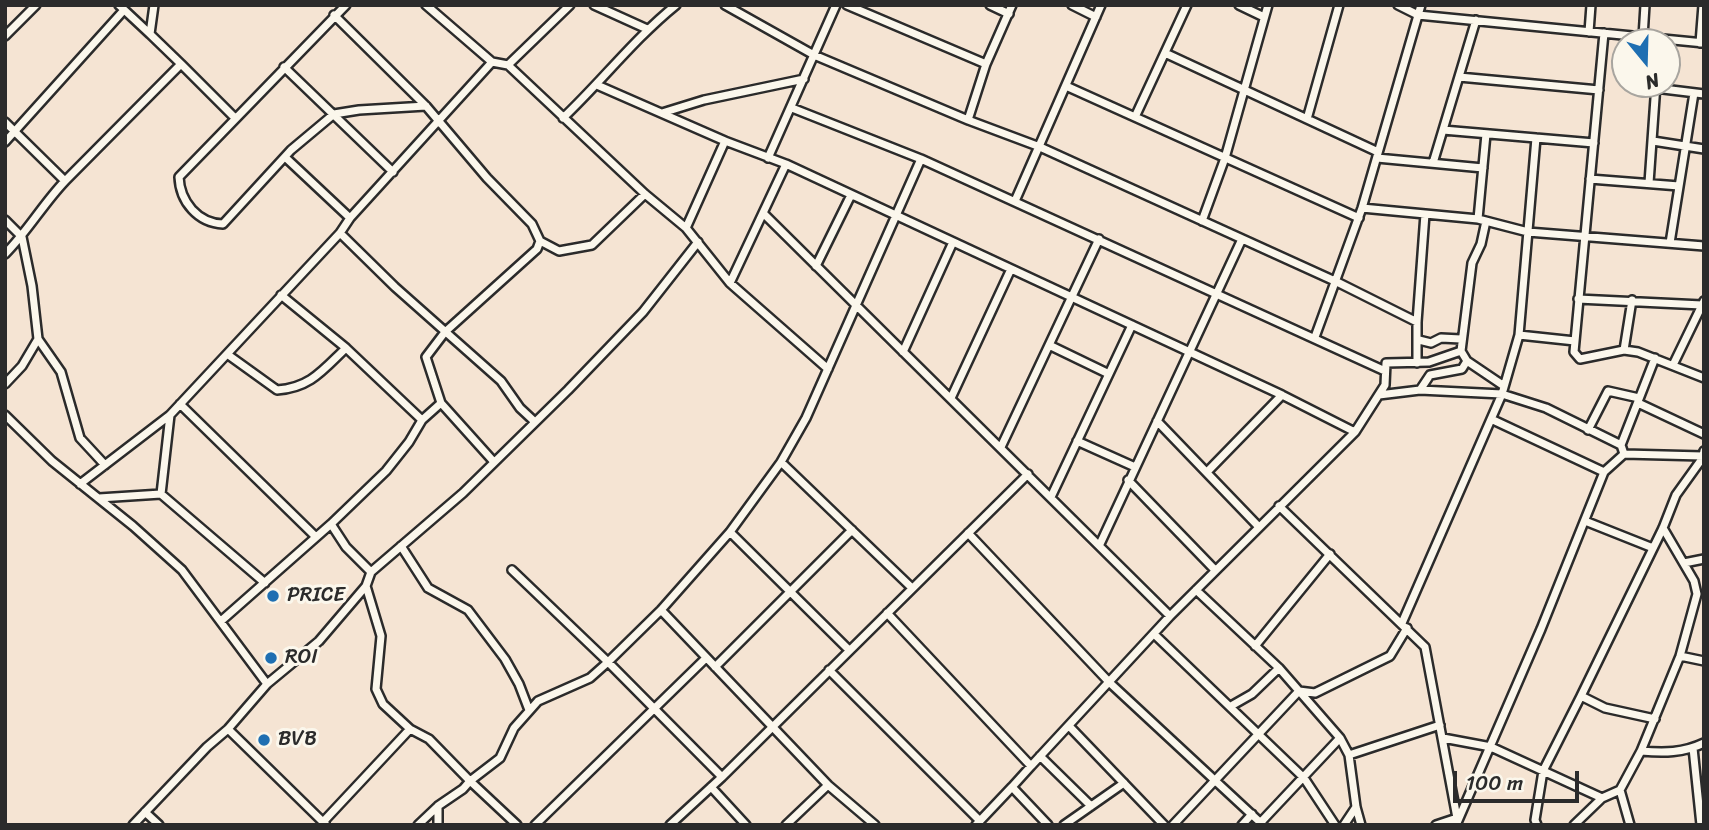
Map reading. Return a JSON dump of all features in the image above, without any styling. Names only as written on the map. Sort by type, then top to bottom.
[{"type":"street","points":[[5,36],[36,5]]},
{"type":"street","points":[[150,34],[154,5]]},
{"type":"street","points":[[346,5],[179,177],[180,191],[196,213],[207,223],[223,225],[285,157],[334,114],[426,106]]},
{"type":"street","points":[[426,5],[492,62],[508,65],[645,194],[686,228],[730,283],[828,369]]},
{"type":"street","points":[[508,65],[570,5]]},
{"type":"street","points":[[594,5],[647,29]]},
{"type":"street","points":[[563,118],[647,29],[676,5]]},
{"type":"street","points":[[725,5],[814,55],[968,120],[1040,147],[1337,282],[1417,322]]},
{"type":"street","points":[[768,158],[836,5]]},
{"type":"street","points":[[848,5],[986,64]]},
{"type":"street","points":[[990,5],[1009,14]]},
{"type":"street","points":[[968,120],[986,64],[1013,5]]},
{"type":"street","points":[[1072,5],[1096,17]]},
{"type":"street","points":[[1015,201],[1101,5]]},
{"type":"street","points":[[1135,117],[1187,5]]},
{"type":"street","points":[[1239,5],[1264,17]]},
{"type":"street","points":[[1202,221],[1225,158],[1268,5]]},
{"type":"street","points":[[1307,119],[1339,5]]},
{"type":"street","points":[[1398,5],[1418,15],[1611,34]]},
{"type":"street","points":[[1315,337],[1359,218],[1420,5]]},
{"type":"street","points":[[1589,32],[1591,5]]},
{"type":"street","points":[[1644,28],[1645,5]]},
{"type":"street","points":[[1681,42],[1702,43],[1703,5]]},
{"type":"street","points":[[5,142],[122,8],[235,118]]},
{"type":"street","points":[[334,15],[440,121],[487,178],[532,224],[540,242],[559,251],[592,245],[645,194]]},
{"type":"street","points":[[1433,163],[1476,20]]},
{"type":"street","points":[[1604,33],[1574,352],[1580,359],[1624,350],[1655,358],[1704,378]]},
{"type":"street","points":[[1165,53],[1378,155],[1483,168]]},
{"type":"street","points":[[80,484],[170,415],[340,233],[350,218],[492,62]]},
{"type":"street","points":[[5,254],[22,237],[49,198],[180,65]]},
{"type":"street","points":[[284,67],[393,172]]},
{"type":"street","points":[[1459,77],[1599,90]]},
{"type":"street","points":[[661,113],[704,100],[804,79]]},
{"type":"street","points":[[597,85],[725,141],[786,164],[1282,395],[1355,432]]},
{"type":"street","points":[[1066,86],[1359,218]]},
{"type":"street","points":[[1681,91],[1704,94]]},
{"type":"street","points":[[1670,243],[1694,93]]},
{"type":"street","points":[[1649,183],[1655,98]]},
{"type":"street","points":[[792,108],[921,159],[1385,371]]},
{"type":"street","points":[[5,122],[65,181]]},
{"type":"street","points":[[1443,130],[1594,143]]},
{"type":"street","points":[[1478,219],[1486,134]]},
{"type":"street","points":[[1299,691],[1315,693],[1390,656],[1404,625],[1491,419],[1519,335],[1536,138]]},
{"type":"street","points":[[686,228],[725,141]]},
{"type":"street","points":[[1653,141],[1704,149]]},
{"type":"street","points":[[285,157],[350,218]]},
{"type":"street","points":[[418,825],[500,758],[514,728],[538,701],[590,678],[608,662],[661,610],[730,532],[781,462],[806,418],[921,159]]},
{"type":"street","points":[[730,283],[786,164]]},
{"type":"street","points":[[1590,179],[1679,186]]},
{"type":"street","points":[[816,266],[851,195]]},
{"type":"street","points":[[1362,208],[1478,219],[1528,232],[1704,246]]},
{"type":"street","points":[[763,213],[1170,616]]},
{"type":"street","points":[[1417,363],[1417,322],[1425,214]]},
{"type":"street","points":[[5,220],[22,237],[32,286],[38,339],[61,372],[80,438],[105,465]]},
{"type":"street","points":[[1486,221],[1481,244],[1472,263],[1461,339],[1461,351],[1467,362],[1502,390],[1546,408],[1621,445]]},
{"type":"street","points":[[340,233],[501,381],[520,408],[535,422]]},
{"type":"street","points":[[1001,447],[1099,239]]},
{"type":"street","points":[[1100,544],[1242,239]]},
{"type":"street","points":[[494,463],[440,403],[426,357],[445,332],[537,249],[540,242]]},
{"type":"street","points":[[133,825],[207,747],[228,729],[267,684],[319,641],[366,586],[371,572],[463,493],[636,319],[698,242]]},
{"type":"street","points":[[903,352],[953,242]]},
{"type":"street","points":[[951,398],[1011,269]]},
{"type":"street","points":[[281,295],[346,348],[422,420]]},
{"type":"street","points":[[1578,299],[1703,303],[1673,365]]},
{"type":"street","points":[[1624,350],[1632,300]]},
{"type":"street","points":[[1051,497],[1132,325]]},
{"type":"street","points":[[1519,335],[1575,341]]},
{"type":"street","points":[[1419,340],[1431,343],[1441,338],[1461,339]]},
{"type":"street","points":[[5,384],[22,366],[38,339]]},
{"type":"street","points":[[1049,345],[1109,374]]},
{"type":"street","points":[[227,354],[276,390],[294,389],[313,379],[346,348]]},
{"type":"street","points":[[829,670],[978,823],[1170,616],[1355,432],[1385,386],[1386,363],[1417,363],[1442,359],[1461,351]]},
{"type":"street","points":[[1623,454],[1621,445],[1655,358]]},
{"type":"street","points":[[1420,390],[1430,375],[1460,369],[1467,362]]},
{"type":"street","points":[[1379,395],[1420,390],[1502,390]]},
{"type":"street","points":[[1588,430],[1608,391],[1639,401],[1704,433]]},
{"type":"street","points":[[1207,472],[1282,395]]},
{"type":"street","points":[[221,621],[331,524],[386,471],[422,420],[440,403]]},
{"type":"street","points":[[180,404],[316,537]]},
{"type":"street","points":[[5,415],[52,461],[182,570],[267,684]]},
{"type":"street","points":[[161,494],[170,415]]},
{"type":"street","points":[[1491,419],[1604,472]]},
{"type":"street","points":[[1157,421],[1258,526]]},
{"type":"street","points":[[1077,441],[1135,467]]},
{"type":"street","points":[[1457,821],[1491,747],[1604,472],[1623,454],[1703,454]]},
{"type":"street","points":[[1537,825],[1535,820],[1544,771],[1663,528],[1676,495],[1703,454]]},
{"type":"street","points":[[781,462],[912,588]]},
{"type":"street","points":[[670,825],[772,728],[1028,474]]},
{"type":"street","points":[[1128,480],[1215,570]]},
{"type":"street","points":[[98,498],[161,494],[265,583]]},
{"type":"street","points":[[1279,506],[1423,643],[1427,652],[1457,821]]},
{"type":"street","points":[[1585,520],[1653,548]]},
{"type":"street","points":[[331,524],[346,547],[371,572]]},
{"type":"street","points":[[1574,825],[1602,798],[1620,790],[1641,751],[1680,656],[1697,594],[1694,581],[1663,528]]},
{"type":"street","points":[[715,667],[852,530]]},
{"type":"street","points":[[730,532],[849,650]]},
{"type":"street","points":[[968,533],[1110,682],[1262,824],[1340,738]]},
{"type":"street","points":[[401,546],[428,588],[468,610],[505,659],[529,710]]},
{"type":"street","points":[[1255,646],[1330,554]]},
{"type":"street","points":[[1684,563],[1704,559]]},
{"type":"street","points":[[512,570],[722,777]]},
{"type":"street","points":[[366,586],[381,636],[376,689],[383,704],[410,729],[429,738],[517,825]]},
{"type":"street","points":[[1196,590],[1279,668],[1340,738],[1349,755],[1361,825]]},
{"type":"street","points":[[661,610],[828,785],[875,825]]},
{"type":"street","points":[[887,613],[1031,766]]},
{"type":"street","points":[[1154,634],[1304,778],[1335,825]]},
{"type":"street","points":[[1680,656],[1704,661]]},
{"type":"street","points":[[536,825],[706,658]]},
{"type":"street","points":[[1231,706],[1252,694],[1279,668]]},
{"type":"street","points":[[1172,825],[1299,691]]},
{"type":"street","points":[[1581,696],[1605,708],[1655,719]]},
{"type":"street","points":[[1349,755],[1440,725]]},
{"type":"street","points":[[1069,726],[1164,825]]},
{"type":"street","points":[[228,729],[325,823],[410,729]]},
{"type":"street","points":[[1443,738],[1491,747],[1602,798]]},
{"type":"street","points":[[1641,751],[1668,753],[1704,743]]},
{"type":"street","points":[[1693,748],[1701,825]]},
{"type":"street","points":[[1040,756],[1091,806]]},
{"type":"street","points":[[1064,825],[1124,783]]},
{"type":"street","points":[[786,825],[828,785]]},
{"type":"street","points":[[711,787],[746,825]]},
{"type":"street","points":[[1012,787],[1048,825]]},
{"type":"street","points":[[1620,790],[1630,825]]},
{"type":"street","points":[[438,806],[438,825]]},
{"type":"street","points":[[1344,825],[1356,807]]},
{"type":"street","points":[[145,812],[159,825]]},
{"type":"street","points":[[1242,825],[1252,814]]},
{"type":"street","points":[[1436,825],[1457,821]]},
{"type":"place","name":"PRICE","points":[[273,596]]},
{"type":"place","name":"ROI","points":[[271,658]]},
{"type":"place","name":"BVB","points":[[264,740]]}]
